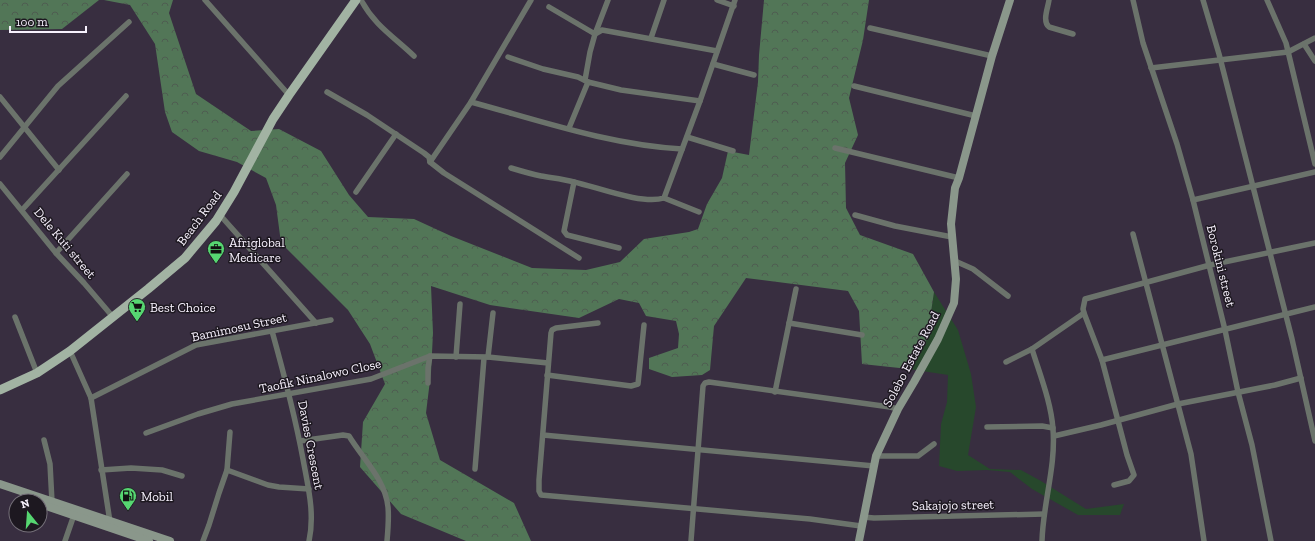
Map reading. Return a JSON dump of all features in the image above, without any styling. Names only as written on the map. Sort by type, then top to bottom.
[{"type":"main road","name":"Beach Road","points":[[0,390],[37,373],[70,351],[185,258],[220,215],[273,119],[356,0]]},
{"type":"street","points":[[205,0],[289,95]]},
{"type":"street","points":[[361,0],[369,14],[376,22],[414,56]]},
{"type":"street","points":[[430,162],[471,102],[531,0]]},
{"type":"street","points":[[570,128],[587,81],[590,52],[608,0]]},
{"type":"street","points":[[651,38],[664,0]]},
{"type":"street","points":[[664,198],[735,3],[717,0]]},
{"type":"street","name":"Solebo Estate Road","points":[[858,541],[876,456],[898,409],[938,339],[954,303],[956,279],[951,224],[955,188],[992,56],[1010,0]]},
{"type":"street","points":[[1049,0],[1045,19],[1046,24],[1049,27],[1073,34]]},
{"type":"street","name":"Borokini street","points":[[1133,0],[1143,43],[1177,144],[1210,265],[1238,392],[1252,445],[1271,541]]},
{"type":"street","points":[[1203,0],[1220,59],[1301,378],[1315,441]]},
{"type":"street","points":[[1267,0],[1282,33],[1288,52],[1315,164]]},
{"type":"street","points":[[549,7],[595,34]]},
{"type":"street","points":[[0,157],[58,86],[129,22]]},
{"type":"street","points":[[870,28],[992,56]]},
{"type":"street","points":[[595,34],[602,30],[717,51]]},
{"type":"street","points":[[1151,68],[1288,52],[1315,38]]},
{"type":"street","points":[[1304,44],[1315,61]]},
{"type":"street","points":[[508,57],[542,69],[568,74],[587,81],[621,90],[700,101]]},
{"type":"street","points":[[713,64],[754,75]]},
{"type":"street","points":[[854,86],[976,116]]},
{"type":"street","points":[[327,92],[396,134],[429,157],[430,162],[444,172],[579,258]]},
{"type":"street","points":[[22,210],[126,96]]},
{"type":"street","points":[[0,97],[59,170]]},
{"type":"street","points":[[471,102],[624,142],[657,147],[682,148]]},
{"type":"street","points":[[356,192],[396,134]]},
{"type":"street","points":[[687,137],[733,151]]},
{"type":"street","points":[[835,148],[959,178]]},
{"type":"street","points":[[511,168],[540,176],[574,182],[606,192],[647,200],[664,198],[699,212]]},
{"type":"street","points":[[1193,200],[1315,172]]},
{"type":"street","points":[[56,252],[127,174]]},
{"type":"street","points":[[574,182],[564,231],[565,234],[619,248]]},
{"type":"street","name":"Dele Kuti street","points":[[0,184],[56,252],[113,317]]},
{"type":"street","points":[[220,215],[316,323]]},
{"type":"street","points":[[855,215],[895,226],[952,237]]},
{"type":"street","points":[[1133,234],[1191,454],[1204,541]]},
{"type":"street","points":[[1114,485],[1129,481],[1134,475],[1127,455],[1102,360],[1084,313],[1083,309],[1085,299],[1210,265],[1315,243]]},
{"type":"street","points":[[955,261],[973,269],[1008,296]]},
{"type":"street","points":[[775,392],[796,289]]},
{"type":"street","points":[[456,357],[460,304]]},
{"type":"street","points":[[1102,360],[1315,307]]},
{"type":"street","points":[[475,469],[492,313]]},
{"type":"street","points":[[1006,362],[1032,349],[1084,313]]},
{"type":"street","points":[[15,317],[37,373]]},
{"type":"street","name":"Bamimosu Street","points":[[91,398],[196,345],[331,320]]},
{"type":"street","points":[[598,323],[556,328],[552,330],[551,333],[539,480],[539,491],[541,495],[810,519],[861,526]]},
{"type":"street","points":[[789,323],[862,335]]},
{"type":"street","points":[[547,374],[632,386],[638,384],[644,325]]},
{"type":"street","name":"Davies Crescent","points":[[272,331],[290,394],[309,489],[312,507],[309,541]]},
{"type":"street","points":[[1032,349],[1048,400],[1054,436],[1052,472],[1044,514],[1042,541]]},
{"type":"street","points":[[70,351],[91,398],[96,422],[101,470],[110,524]]},
{"type":"street","points":[[428,383],[430,356]]},
{"type":"street","name":"Taofik Ninalowo Close","points":[[146,433],[215,408],[371,379],[430,356],[486,358],[548,363]]},
{"type":"street","points":[[1054,436],[1178,404],[1275,385],[1301,378]]},
{"type":"street","points":[[691,541],[703,386],[705,383],[709,382],[898,409]]},
{"type":"street","points":[[987,427],[1042,426],[1053,428]]},
{"type":"street","points":[[203,541],[227,470],[230,432]]},
{"type":"street","points":[[300,441],[343,435],[349,436],[383,488],[388,507],[387,541]]},
{"type":"street","points":[[543,435],[698,451],[874,466]]},
{"type":"street","points":[[44,440],[50,464],[52,502]]},
{"type":"street","points":[[876,456],[918,456],[934,444]]},
{"type":"street","points":[[101,470],[131,468],[162,470],[182,476]]},
{"type":"street","points":[[227,470],[268,485],[309,489]]},
{"type":"street","points":[[0,484],[110,524],[149,541]]},
{"type":"street","points":[[48,507],[170,541]]},
{"type":"street","name":"Sakajojo street","points":[[863,517],[882,518],[1044,514]]},
{"type":"street","points":[[65,541],[74,515]]},
{"type":"green space","points":[[0,0],[99,0],[62,29],[0,30]]},
{"type":"green space","points":[[104,0],[173,0],[169,13],[196,94],[251,131],[279,129],[321,151],[349,195],[368,217],[414,219],[451,236],[532,268],[586,270],[620,262],[644,239],[689,232],[698,229],[707,204],[722,178],[728,151],[749,155],[758,82],[764,0],[869,0],[863,40],[849,98],[858,135],[845,163],[846,208],[860,235],[913,254],[934,292],[927,339],[909,369],[862,364],[859,311],[848,291],[746,278],[714,326],[710,370],[702,375],[672,377],[649,369],[649,358],[678,348],[679,334],[676,321],[646,316],[639,303],[619,299],[579,318],[490,305],[431,286],[433,333],[431,372],[426,413],[440,460],[514,503],[531,541],[466,541],[401,514],[360,467],[363,422],[385,384],[370,344],[348,310],[281,243],[276,205],[266,178],[237,162],[199,151],[172,132],[165,112],[155,44],[130,5]]},
{"type":"green space","points":[[934,292],[958,330],[971,374],[976,407],[968,455],[990,469],[1021,470],[1086,509],[1124,504],[1120,515],[1078,515],[1032,489],[1010,472],[987,470],[957,471],[939,466],[941,424],[947,402],[948,375],[909,369],[927,339]]},
{"type":"place","name":"Afriglobal Medicare","points":[[216,264]]},
{"type":"place","name":"Best Choice","points":[[137,322]]},
{"type":"place","name":"Mobil","points":[[128,511]]}]
